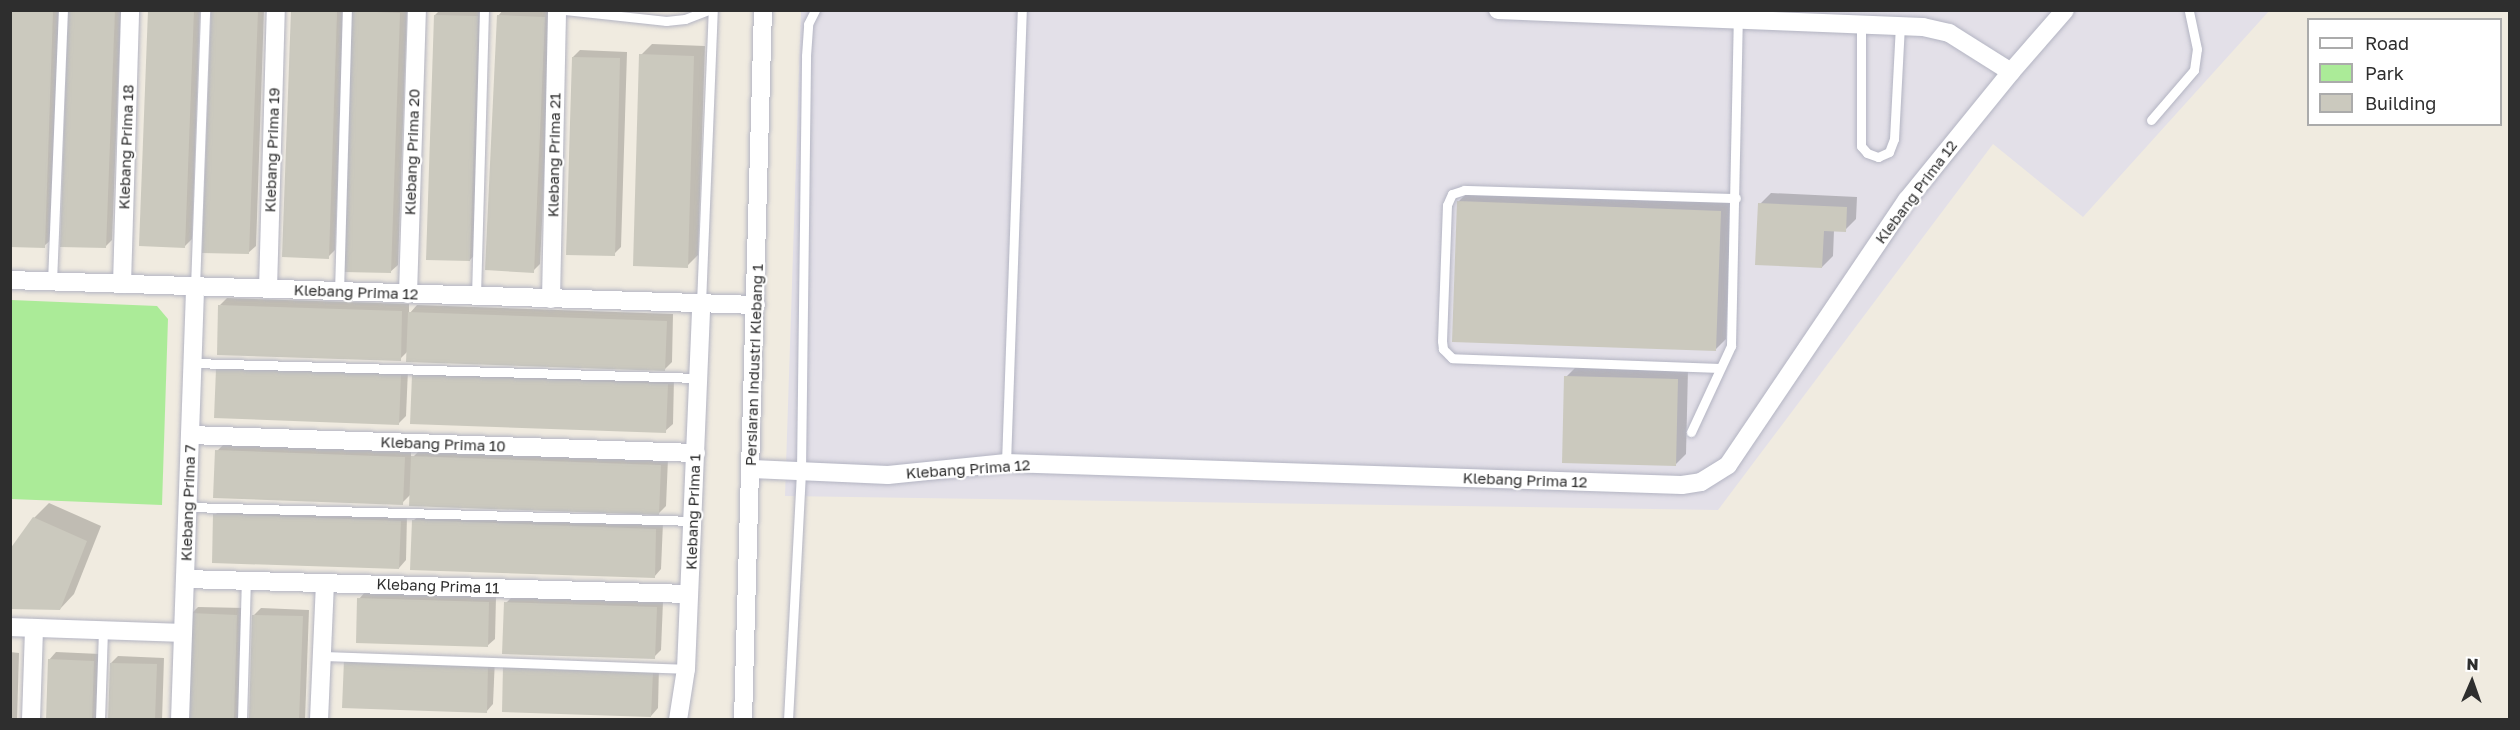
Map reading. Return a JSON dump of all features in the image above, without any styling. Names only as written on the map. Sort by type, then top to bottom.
[{"type":"street","name":"Klebang Prima 18","points":[[122,284],[129,10]]},
{"type":"street","name":"Klebang Prima 19","points":[[268,289],[276,10]]},
{"type":"street","name":"Klebang Prima 20","points":[[408,294],[417,10]]},
{"type":"street","name":"Klebang Prima 21","points":[[552,299],[557,10]]},
{"type":"street","name":"Persiaran Industri Klebang 1","points":[[743,720],[764,10]]},
{"type":"street","points":[[1498,10],[1923,27],[1949,33],[2011,72]]},
{"type":"street","name":"Klebang Prima 12","points":[[752,469],[888,475],[1006,463],[1682,485],[1701,482],[1728,465],[1907,200],[2011,72],[2065,10]]},
{"type":"street","name":"Klebang Prima 12","points":[[10,280],[756,305]]},
{"type":"street","name":"Klebang Prima 7","points":[[180,720],[195,287]]},
{"type":"street","name":"Klebang Prima 1","points":[[678,720],[686,669],[694,521],[701,304]]},
{"type":"street","name":"Klebang Prima 10","points":[[190,435],[696,453]]},
{"type":"street","name":"Klebang Prima 11","points":[[186,579],[690,594]]},
{"type":"street","points":[[319,720],[325,583]]},
{"type":"street","points":[[10,627],[183,633]]},
{"type":"street","points":[[32,720],[34,628]]},
{"type":"lane","points":[[52,282],[63,10]]},
{"type":"lane","points":[[195,287],[205,10]]},
{"type":"lane","points":[[339,292],[347,10]]},
{"type":"lane","points":[[476,296],[484,10]]},
{"type":"lane","points":[[565,10],[666,21],[685,19],[711,10],[701,304]]},
{"type":"lane","points":[[788,720],[801,471],[806,56],[808,24],[815,10]]},
{"type":"lane","points":[[1006,463],[1022,10]]},
{"type":"lane","points":[[2151,120],[2194,70],[2197,49],[2189,10]]},
{"type":"lane","points":[[1690,432],[1731,346],[1736,198],[1738,21]]},
{"type":"lane","points":[[1861,25],[1861,146],[1867,153],[1878,157],[1889,152],[1894,139],[1900,26]]},
{"type":"lane","points":[[1720,368],[1452,358],[1443,349],[1442,341],[1447,205],[1452,194],[1464,189],[1736,198]]},
{"type":"lane","points":[[193,363],[699,378]]},
{"type":"lane","points":[[188,507],[694,521]]},
{"type":"lane","points":[[242,720],[246,580]]},
{"type":"lane","points":[[100,720],[103,630]]},
{"type":"lane","points":[[321,656],[686,669]]},
{"type":"shaded area","points":[[801,11],[2269,11],[2083,217],[1993,144],[1718,510],[785,496]]},
{"type":"green space","points":[[11,300],[157,306],[168,319],[162,505],[11,499]]},
{"type":"building","points":[[10,10],[53,10],[45,248],[10,247]]},
{"type":"building","points":[[68,10],[115,10],[106,248],[60,247]]},
{"type":"building","points":[[148,10],[194,10],[185,248],[139,246]]},
{"type":"building","points":[[211,10],[258,10],[249,254],[202,253]]},
{"type":"building","points":[[291,10],[337,12],[329,259],[282,257]]},
{"type":"building","points":[[352,11],[400,13],[391,273],[343,272]]},
{"type":"building","points":[[434,15],[478,16],[470,261],[426,260]]},
{"type":"building","points":[[497,15],[545,17],[534,273],[485,270]]},
{"type":"building","points":[[639,54],[694,56],[688,268],[633,266]]},
{"type":"building","points":[[572,57],[620,58],[615,256],[566,255]]},
{"type":"building","points":[[1457,201],[1721,211],[1716,351],[1452,342]]},
{"type":"building","points":[[1758,203],[1847,207],[1846,232],[1824,231],[1822,268],[1755,265]]},
{"type":"building","points":[[218,305],[402,311],[401,361],[217,355]]},
{"type":"building","points":[[408,312],[667,321],[665,371],[406,362]]},
{"type":"building","points":[[216,369],[401,375],[399,425],[214,418]]},
{"type":"building","points":[[412,375],[668,384],[666,433],[410,424]]},
{"type":"building","points":[[1564,376],[1678,379],[1676,466],[1562,463]]},
{"type":"building","points":[[215,450],[405,457],[403,505],[213,498]]},
{"type":"building","points":[[411,456],[661,465],[659,515],[409,506]]},
{"type":"building","points":[[213,514],[401,521],[399,569],[212,563]]},
{"type":"building","points":[[33,517],[87,541],[60,610],[10,609],[10,549]]},
{"type":"building","points":[[412,520],[656,529],[655,578],[410,570]]},
{"type":"building","points":[[357,598],[489,602],[488,647],[356,643]]},
{"type":"building","points":[[504,602],[657,607],[655,659],[502,654]]},
{"type":"building","points":[[190,613],[237,615],[234,720],[186,720]]},
{"type":"building","points":[[252,615],[303,616],[299,720],[249,720]]},
{"type":"building","points":[[48,659],[94,661],[92,720],[46,720]]},
{"type":"building","points":[[344,660],[488,665],[487,713],[342,708]]},
{"type":"building","points":[[110,663],[157,664],[155,720],[108,720]]},
{"type":"building","points":[[503,666],[653,671],[651,717],[502,712]]}]
